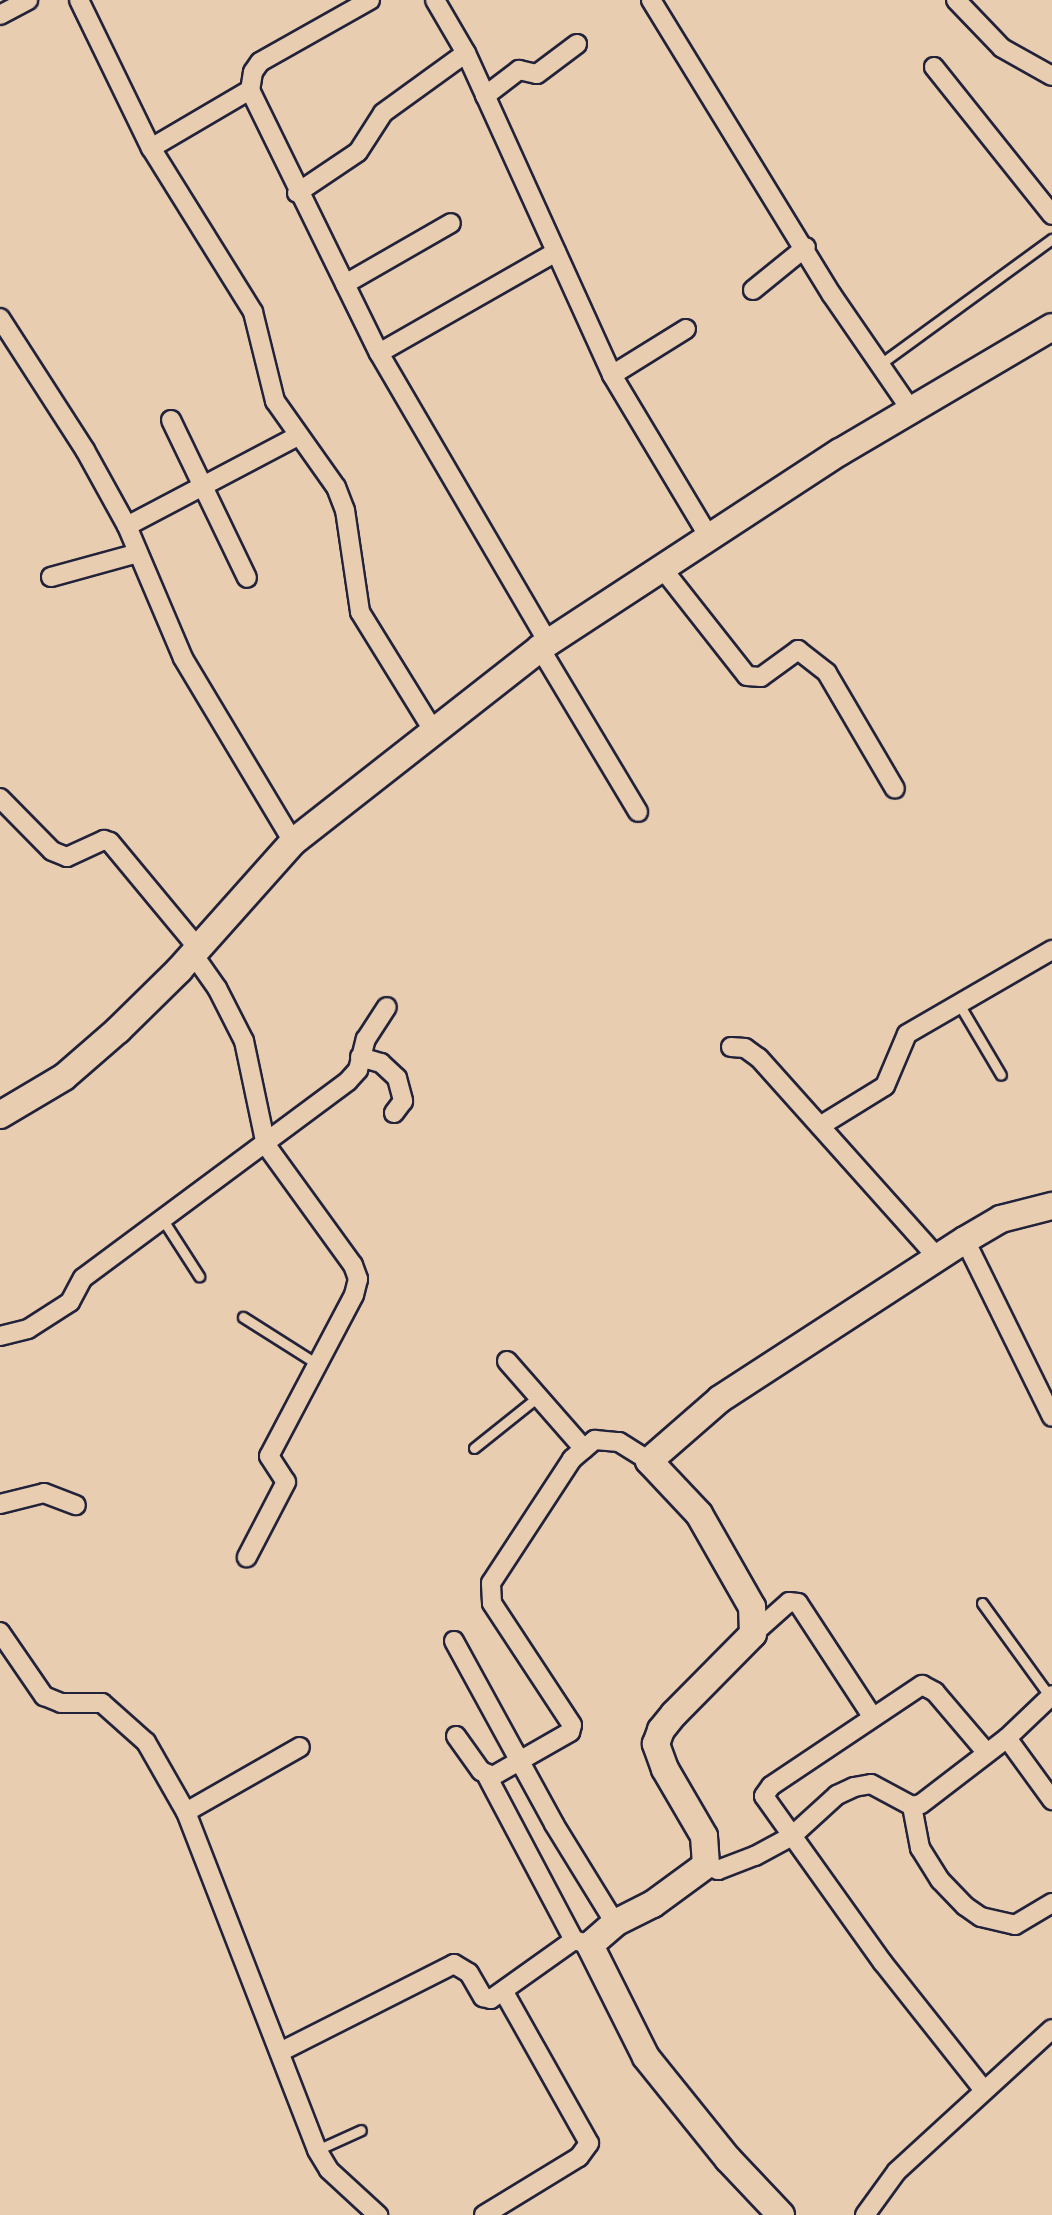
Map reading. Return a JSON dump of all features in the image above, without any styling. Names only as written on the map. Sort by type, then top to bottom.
[{"type":"street","points":[[0,15],[28,0]]},
{"type":"street","points":[[79,0],[151,148],[253,312],[275,401],[296,437],[341,499],[356,596],[368,630],[433,730]]},
{"type":"street","points":[[370,0],[260,62],[253,72],[250,90],[298,193],[379,353],[638,811]]},
{"type":"street","points":[[435,0],[466,53],[612,375],[709,537]]},
{"type":"street","points":[[651,0],[879,365],[911,410]]},
{"type":"street","points":[[956,0],[1002,48],[1052,76]]},
{"type":"street","points":[[485,96],[519,70],[537,74],[577,44]]},
{"type":"street","points":[[298,193],[358,152],[383,113],[466,53]]},
{"type":"street","points":[[934,67],[1052,215]]},
{"type":"street","points":[[151,148],[250,90]]},
{"type":"street","points":[[345,284],[451,223]]},
{"type":"street","points":[[753,290],[806,247]]},
{"type":"street","points":[[379,353],[556,252]]},
{"type":"street","points":[[0,318],[85,450],[127,526],[183,658],[293,842]]},
{"type":"street","points":[[0,1115],[64,1077],[91,1055],[196,951],[293,842],[544,645],[911,410],[1052,327]]},
{"type":"street","points":[[612,375],[686,329]]},
{"type":"street","points":[[171,421],[206,487],[247,578]]},
{"type":"street","points":[[127,526],[206,487],[296,437]]},
{"type":"street","points":[[51,577],[138,553]]},
{"type":"street","points":[[662,568],[747,677],[756,679],[795,650],[809,657],[827,673],[895,789]]},
{"type":"street","points":[[0,798],[52,851],[68,857],[104,840],[110,842],[196,951],[244,1041],[266,1145],[359,1279],[269,1456],[286,1482],[247,1557]]},
{"type":"street","points":[[820,1126],[885,1086],[904,1037],[1052,950]]},
{"type":"street","points":[[0,1336],[28,1329],[70,1301],[83,1278],[266,1145],[354,1076],[366,1039],[387,1007]]},
{"type":"street","points":[[731,1047],[752,1051],[939,1259]]},
{"type":"street","points":[[360,1057],[381,1063],[397,1078],[403,1101],[394,1113]]},
{"type":"street","points":[[649,1461],[720,1399],[965,1240],[1001,1219],[1052,1206]]},
{"type":"street","points":[[965,1240],[1052,1418]]},
{"type":"street","points":[[507,1361],[584,1449]]},
{"type":"street","points":[[487,1776],[522,1762],[570,1732],[572,1725],[492,1602],[491,1583],[572,1459],[595,1440],[619,1442],[649,1461],[699,1514],[752,1607],[753,1634]]},
{"type":"street","points":[[0,1504],[44,1493],[76,1505]]},
{"type":"street","points":[[706,1866],[704,1836],[665,1769],[656,1744],[660,1730],[753,1634],[789,1602],[799,1603],[872,1716]]},
{"type":"street","points":[[0,1632],[44,1696],[61,1703],[102,1703],[118,1714],[146,1742],[186,1812],[317,2151],[329,2170],[378,2215]]},
{"type":"street","points":[[454,1641],[614,1923]]},
{"type":"street","points":[[983,2089],[883,1963],[768,1803],[766,1790],[917,1686],[927,1685],[987,1753]]},
{"type":"street","points":[[912,1806],[1007,1738],[1051,1696]]},
{"type":"street","points":[[456,1736],[487,1776],[646,2057],[728,2159],[781,2215]]},
{"type":"street","points":[[1007,1738],[1052,1800]]},
{"type":"street","points":[[186,1812],[300,1747]]},
{"type":"street","points":[[706,1866],[718,1870],[792,1836],[837,1795],[853,1787],[883,1788],[912,1806],[920,1848],[940,1880],[965,1906],[981,1917],[1015,1925],[1052,1903]]},
{"type":"street","points":[[280,2052],[454,1964],[469,1973],[483,1997],[504,1992],[614,1923],[653,1904],[706,1866]]},
{"type":"street","points":[[484,2215],[579,2157],[589,2143],[504,1992]]},
{"type":"street","points":[[865,2215],[897,2171],[983,2089],[1052,2029]]},
{"type":"lane","points":[[879,365],[1052,239]]},
{"type":"lane","points":[[959,1004],[1001,1075]]},
{"type":"lane","points":[[163,1220],[199,1276]]},
{"type":"lane","points":[[243,1317],[317,1364]]},
{"type":"lane","points":[[474,1448],[538,1397]]},
{"type":"lane","points":[[982,1603],[1051,1696]]},
{"type":"lane","points":[[317,2151],[361,2130]]}]
